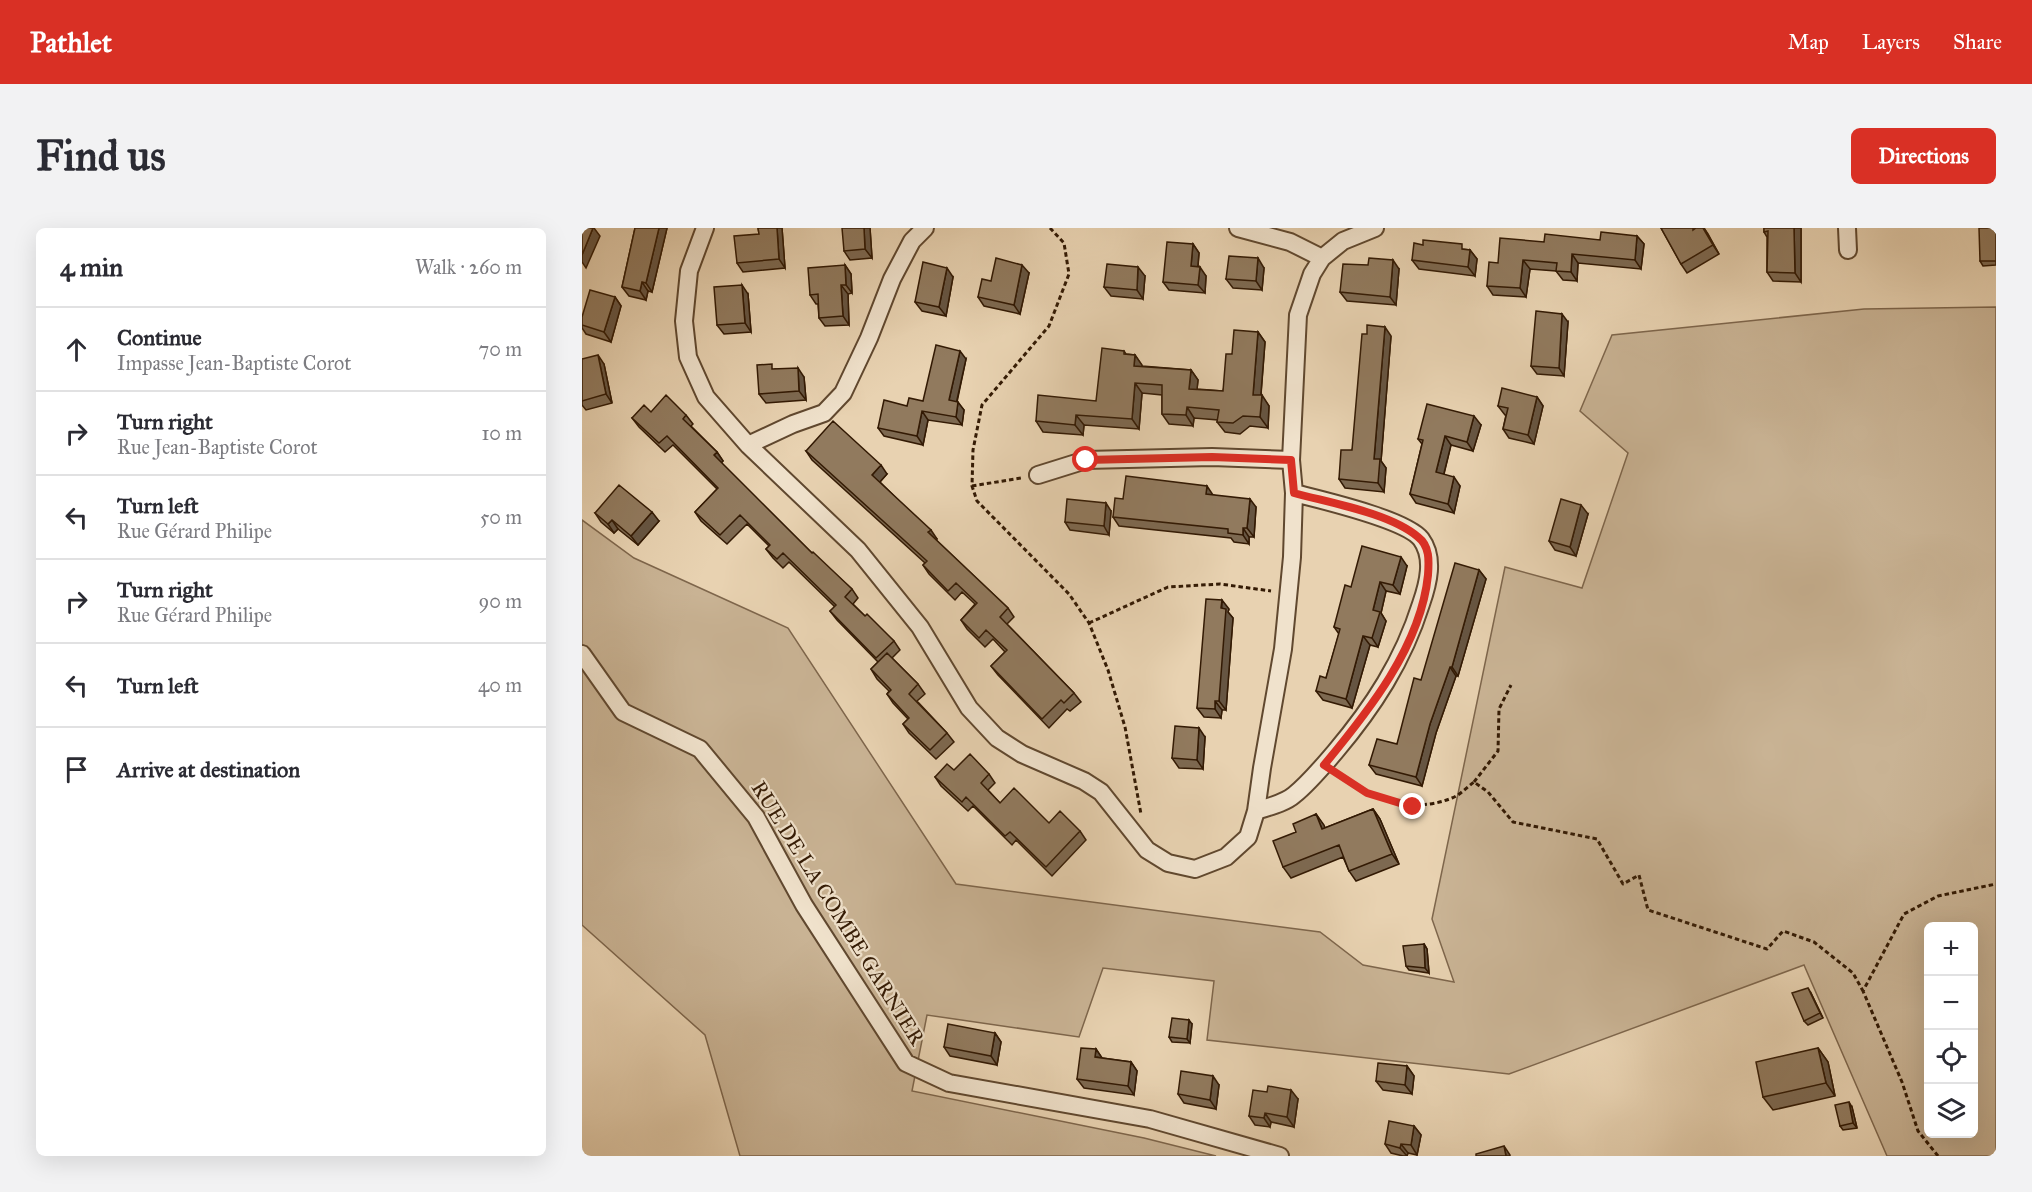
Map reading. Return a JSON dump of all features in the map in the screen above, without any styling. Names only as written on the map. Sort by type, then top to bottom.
[{"type":"street","points":[[705,228],[689,271],[684,321],[688,357],[706,397],[748,445],[858,550],[920,627],[969,708],[997,738],[1022,754],[1084,781],[1101,792],[1147,850],[1168,863],[1194,869],[1226,858],[1248,837],[1256,811],[1282,649],[1292,557],[1294,493],[1291,460],[1298,315],[1312,274],[1322,258],[1343,242],[1375,228]]},
{"type":"street","points":[[748,445],[793,424],[824,414],[843,393],[869,338],[892,279],[912,241],[925,228]]},
{"type":"street","points":[[1238,228],[1290,242],[1322,258]]},
{"type":"street","points":[[1847,228],[1848,250]]},
{"type":"street","points":[[1038,475],[1086,460],[1212,457],[1291,460]]},
{"type":"street","points":[[1256,811],[1293,797],[1324,765],[1360,721],[1400,660],[1412,633],[1426,588],[1429,556],[1420,538],[1389,520],[1294,493]]},
{"type":"street","name":"RUE DE LA COMBE GARNIER","points":[[582,654],[623,712],[700,749],[756,817],[804,905],[906,1063],[949,1083],[1150,1119],[1280,1156]]},
{"type":"path","points":[[1050,228],[1064,243],[1070,274],[1049,326],[982,405],[973,450],[972,486],[978,501],[1069,594],[1089,623],[1108,670],[1125,727],[1142,817],[1131,830]]},
{"type":"path","points":[[972,486],[1038,475]]},
{"type":"path","points":[[1089,623],[1168,587],[1220,584],[1288,594]]},
{"type":"path","points":[[1324,765],[1367,793],[1413,807],[1452,798],[1474,782],[1498,751],[1499,709],[1511,685]]},
{"type":"path","points":[[1474,782],[1488,792],[1513,822],[1597,838],[1623,884],[1639,875],[1648,910],[1767,949],[1783,931],[1814,942],[1853,973],[1902,1082],[1918,1131],[1938,1156]]},
{"type":"path","points":[[1863,991],[1904,914],[1938,896],[1996,884]]},
{"type":"shaded area","points":[[1996,307],[1996,1156],[1887,1156],[1804,965],[1509,1074],[1207,1040],[1214,981],[1103,968],[1079,1037],[927,1015],[912,1091],[1144,1138],[1216,1156],[740,1156],[705,1035],[582,925],[582,520],[634,558],[788,628],[956,884],[1320,932],[1363,965],[1454,982],[1432,919],[1505,567],[1582,588],[1628,453],[1580,411],[1612,335],[1864,309]]},
{"type":"building","points":[[582,228],[593,228],[582,255]]},
{"type":"building","points":[[635,228],[659,228],[646,283],[642,282],[640,291],[622,287]]},
{"type":"building","points":[[758,228],[777,228],[779,259],[737,263],[734,236],[759,234]]},
{"type":"building","points":[[842,228],[864,228],[865,249],[844,251]]},
{"type":"building","points":[[1661,228],[1693,228],[1693,230],[1703,228],[1713,245],[1681,264]]},
{"type":"building","points":[[1764,228],[1794,228],[1795,273],[1767,272],[1768,231],[1764,232]]},
{"type":"building","points":[[1979,228],[1996,228],[1996,261],[1980,261]]},
{"type":"building","points":[[1601,232],[1637,236],[1635,260],[1572,254],[1571,272],[1556,271],[1557,263],[1523,260],[1520,288],[1487,286],[1489,262],[1498,263],[1500,238],[1544,242],[1545,234],[1600,240]]},
{"type":"building","points":[[1423,240],[1462,244],[1462,249],[1470,250],[1468,267],[1412,260],[1414,243],[1423,245]]},
{"type":"building","points":[[1167,242],[1193,244],[1191,266],[1200,267],[1198,285],[1163,282]]},
{"type":"building","points":[[1229,256],[1258,258],[1256,281],[1226,279]]},
{"type":"building","points":[[996,258],[1022,265],[1014,305],[978,297],[982,279],[991,281]]},
{"type":"building","points":[[1369,258],[1393,260],[1390,297],[1340,292],[1343,264],[1368,265]]},
{"type":"building","points":[[923,262],[947,268],[939,307],[915,302]]},
{"type":"building","points":[[1107,264],[1138,267],[1137,290],[1104,287]]},
{"type":"building","points":[[845,265],[846,285],[841,285],[843,316],[819,318],[818,294],[810,295],[808,268]]},
{"type":"building","points":[[742,285],[745,323],[717,325],[714,287]]},
{"type":"building","points":[[590,290],[615,297],[604,332],[582,325]]},
{"type":"building","points":[[1536,311],[1562,314],[1559,368],[1531,366]]},
{"type":"building","points":[[1367,325],[1385,327],[1374,459],[1380,459],[1378,483],[1339,479],[1341,450],[1352,450],[1362,334],[1367,334]]},
{"type":"building","points":[[1234,330],[1258,332],[1253,395],[1262,395],[1260,417],[1243,416],[1233,423],[1217,422],[1219,410],[1187,407],[1186,415],[1162,414],[1162,385],[1135,383],[1132,419],[1076,415],[1075,425],[1036,421],[1038,395],[1096,401],[1102,348],[1135,355],[1134,366],[1191,370],[1189,389],[1223,391],[1226,354],[1232,354]]},
{"type":"building","points":[[936,345],[960,351],[949,400],[958,402],[956,417],[922,411],[917,436],[878,428],[884,400],[907,406],[909,398],[923,401]]},
{"type":"building","points":[[598,355],[606,394],[582,401],[582,359]]},
{"type":"building","points":[[772,364],[772,369],[798,368],[799,391],[759,394],[757,365]]},
{"type":"building","points":[[1502,388],[1537,397],[1528,435],[1503,429],[1508,408],[1498,406]]},
{"type":"building","points":[[666,395],[686,415],[683,419],[717,452],[714,455],[812,553],[852,589],[845,597],[865,616],[867,614],[894,641],[876,658],[830,611],[836,605],[783,553],[777,559],[766,549],[770,545],[740,515],[720,535],[695,512],[718,488],[667,436],[659,443],[632,418],[644,405],[651,412]]},
{"type":"building","points":[[1427,404],[1474,416],[1467,442],[1445,436],[1436,472],[1454,477],[1448,504],[1410,494],[1423,440],[1418,439]]},
{"type":"building","points":[[833,421],[881,465],[872,475],[931,530],[928,532],[1008,608],[1000,617],[1074,693],[1064,703],[1061,700],[1042,719],[991,666],[1007,650],[986,630],[979,638],[961,620],[977,603],[956,583],[948,591],[923,565],[927,561],[806,451]]},
{"type":"building","points":[[1126,476],[1207,486],[1206,494],[1250,499],[1247,528],[1243,528],[1243,535],[1228,533],[1228,529],[1113,517],[1115,498],[1123,499]]},
{"type":"building","points":[[619,485],[652,512],[631,536],[612,520],[608,524],[595,513]]},
{"type":"building","points":[[1067,499],[1106,503],[1104,526],[1065,522]]},
{"type":"building","points":[[1561,499],[1581,505],[1570,547],[1549,541]]},
{"type":"building","points":[[1362,546],[1401,557],[1393,585],[1380,582],[1373,610],[1380,612],[1372,638],[1363,636],[1346,699],[1316,691],[1320,676],[1326,678],[1340,629],[1334,627],[1345,585],[1351,587]]},
{"type":"building","points":[[1455,563],[1479,570],[1452,667],[1450,667],[1430,724],[1416,777],[1369,765],[1377,739],[1397,744],[1414,678],[1421,680]]},
{"type":"building","points":[[1206,599],[1222,600],[1221,608],[1226,609],[1219,701],[1215,701],[1215,709],[1197,708]]},
{"type":"building","points":[[887,653],[918,684],[909,694],[947,733],[930,750],[903,724],[909,718],[887,694],[891,690],[871,669]]},
{"type":"building","points":[[1175,726],[1199,728],[1197,760],[1172,758]]},
{"type":"building","points":[[970,754],[989,774],[981,783],[1000,803],[1014,788],[1049,823],[1060,811],[1080,831],[1046,867],[1010,832],[1005,836],[966,797],[962,802],[935,777],[947,764],[954,770]]},
{"type":"building","points":[[1373,809],[1392,854],[1349,871],[1339,845],[1283,867],[1273,841],[1296,832],[1293,824],[1316,814],[1322,829]]},
{"type":"building","points":[[1424,944],[1425,968],[1406,966],[1403,946]]},
{"type":"building","points":[[1808,988],[1820,1013],[1804,1021],[1792,993]]},
{"type":"building","points":[[1172,1018],[1189,1020],[1187,1039],[1169,1037]]},
{"type":"building","points":[[948,1024],[995,1033],[991,1056],[944,1047]]},
{"type":"building","points":[[1081,1048],[1096,1049],[1095,1057],[1131,1062],[1128,1086],[1077,1079]]},
{"type":"building","points":[[1818,1048],[1826,1083],[1763,1097],[1756,1062]]},
{"type":"building","points":[[1378,1063],[1407,1066],[1405,1085],[1376,1081]]},
{"type":"building","points":[[1181,1071],[1213,1076],[1210,1100],[1178,1094]]},
{"type":"building","points":[[1268,1086],[1291,1090],[1287,1117],[1265,1113],[1264,1118],[1249,1116],[1253,1090],[1267,1092]]},
{"type":"building","points":[[1849,1102],[1853,1123],[1840,1126],[1835,1105]]},
{"type":"building","points":[[1389,1121],[1414,1126],[1411,1145],[1401,1144],[1400,1148],[1385,1144]]},
{"type":"building","points":[[1504,1146],[1506,1156],[1476,1156],[1476,1154]]},
{"type":"route","points":[[1086,460],[1212,457],[1291,460],[1294,493],[1389,520],[1420,538],[1429,556],[1426,588],[1412,633],[1400,660],[1360,721],[1324,765],[1367,793],[1413,807]]}]
